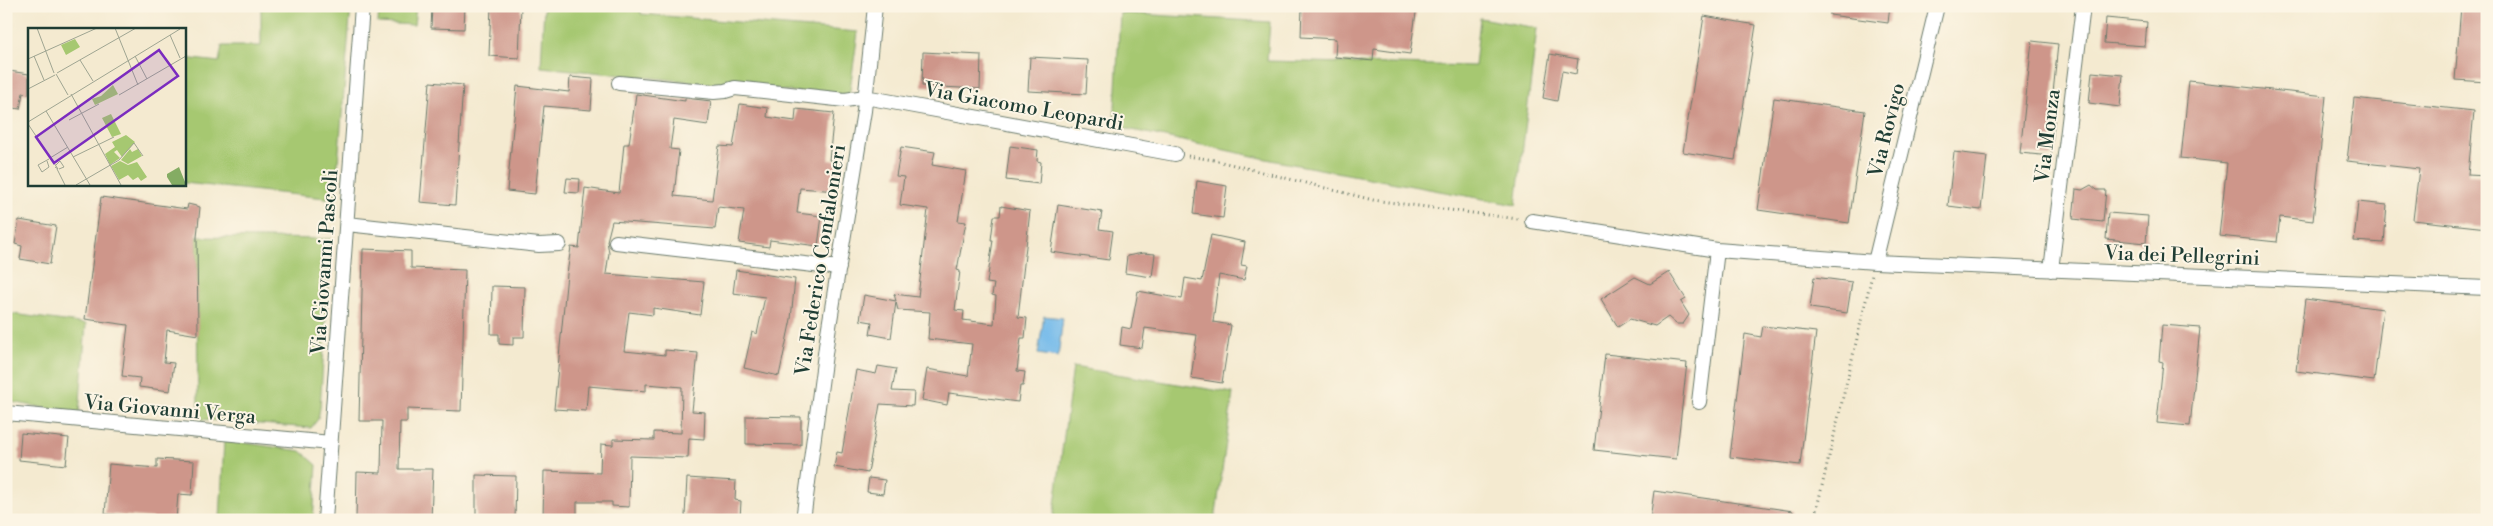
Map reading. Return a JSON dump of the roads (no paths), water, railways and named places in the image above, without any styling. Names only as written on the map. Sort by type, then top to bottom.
[{"type":"street","name":"Via Giovanni Pascoli","points":[[325,520],[362,6]]},
{"type":"street","name":"Via Federico Confalonieri","points":[[803,520],[827,339],[840,268],[865,97],[876,6]]},
{"type":"street","name":"Via Rovigo","points":[[1875,262],[1937,6]]},
{"type":"street","name":"Via Monza","points":[[2051,270],[2083,6]]},
{"type":"street","name":"Via Giacomo Leopardi","points":[[619,83],[714,92],[725,92],[734,88],[845,100],[865,97],[1175,154]]},
{"type":"street","name":"Via dei Pellegrini","points":[[1532,221],[1717,250],[1875,262],[2487,288]]},
{"type":"street","points":[[347,224],[539,245],[559,244]]},
{"type":"street","points":[[616,242],[840,268]]},
{"type":"street","points":[[1699,402],[1717,250]]},
{"type":"street","name":"Via Giovanni Verga","points":[[6,413],[331,443]]},
{"type":"water","points":[[1044,316],[1063,318],[1058,357],[1038,354]]}]
